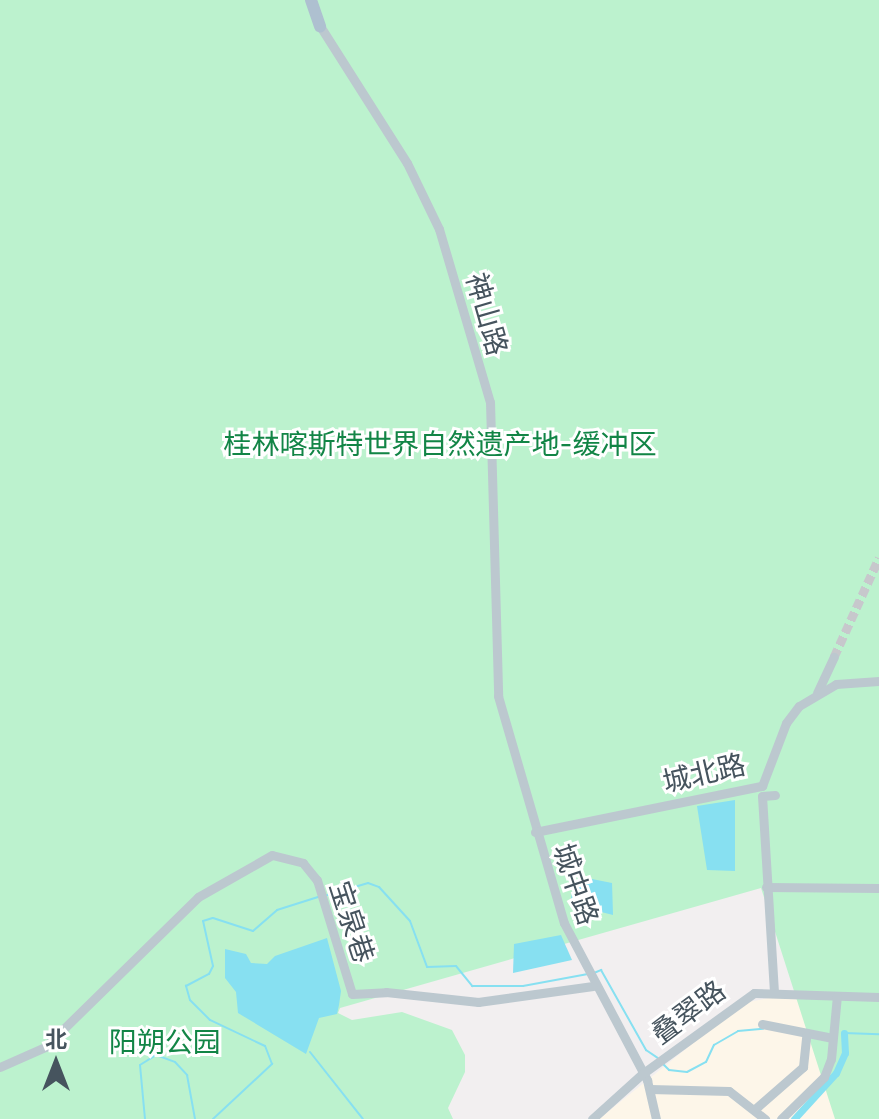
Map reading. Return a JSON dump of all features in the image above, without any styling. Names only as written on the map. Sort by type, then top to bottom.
[{"type":"main road","points":[[311,0],[320,26]]},
{"type":"street","name":"神山路","points":[[320,26],[433,212],[490,402],[497,648]]},
{"type":"street","name":"城中路","points":[[497,648],[498,696],[535,832],[581,962],[650,1089],[656,1119]]},
{"type":"street","points":[[817,693],[834,657]]},
{"type":"street","name":"城北路","points":[[535,832],[762,791],[786,723],[817,693],[836,684],[879,681]]},
{"type":"street","points":[[771,992],[762,791],[775,795]]},
{"type":"street","points":[[764,826],[771,992]]},
{"type":"street","name":"宝泉巷","points":[[0,1067],[45,1047],[214,885],[272,855],[303,863],[325,902],[352,994],[386,992],[478,1002],[592,983]]},
{"type":"street","points":[[766,887],[879,888]]},
{"type":"street","points":[[771,992],[879,997]]},
{"type":"street","name":"叠翠路","points":[[592,1119],[642,1074],[738,1000],[771,992],[879,997]]},
{"type":"street","points":[[781,1119],[824,1077],[833,1037],[837,996]]},
{"type":"street","points":[[755,1109],[803,1067],[806,1036],[800,1029],[762,1024]]},
{"type":"street","points":[[806,1036],[833,1037]]},
{"type":"street","points":[[650,1089],[729,1091],[765,1119]]},
{"type":"shaded area","points":[[774,997],[847,1001],[879,1119],[599,1119],[743,1003]]},
{"type":"green space","name":"桂林喀斯特世界自然遗产地-缓冲区","points":[[0,0],[879,0],[879,1119],[835,1119],[761,888],[340,1008],[338,1013],[352,1020],[402,1012],[452,1030],[465,1055],[465,1072],[448,1108],[453,1119],[0,1119]]},
{"type":"water","points":[[735,800],[735,871],[707,870],[697,806]]},
{"type":"water","points":[[587,878],[612,883],[613,915],[570,904],[573,887]]},
{"type":"water","points":[[561,935],[572,960],[513,973],[514,944]]},
{"type":"water","points":[[327,938],[341,991],[339,1005],[337,1014],[319,1018],[306,1054],[238,1013],[236,992],[225,978],[225,949],[246,954],[251,963],[267,964],[275,956]]},
{"type":"waterway","points":[[324,896],[368,883],[379,887],[410,921],[427,967],[456,966],[472,986],[523,986],[588,974]]},
{"type":"waterway","points":[[213,1119],[272,1064],[265,1046],[210,1020],[190,1000],[186,986],[209,974],[213,966],[203,921],[213,918],[253,931],[277,910],[318,897]]},
{"type":"waterway","points":[[594,973],[601,970],[646,1050],[658,1058]]},
{"type":"waterway","points":[[662,1063],[669,1070],[687,1072],[706,1062],[714,1045],[738,1031],[763,1029]]},
{"type":"waterway","points":[[844,1033],[879,1034]]},
{"type":"waterway","points":[[794,1119],[836,1073],[845,1053],[844,1033]]},
{"type":"waterway","points":[[310,1052],[363,1119]]},
{"type":"waterway","points":[[145,1119],[140,1065],[156,1055],[175,1062],[187,1075],[195,1119]]},
{"type":"tunnel","points":[[834,657],[879,558]]},
{"type":"park label","name":"阳朔公园","points":[[165,1042]]}]
